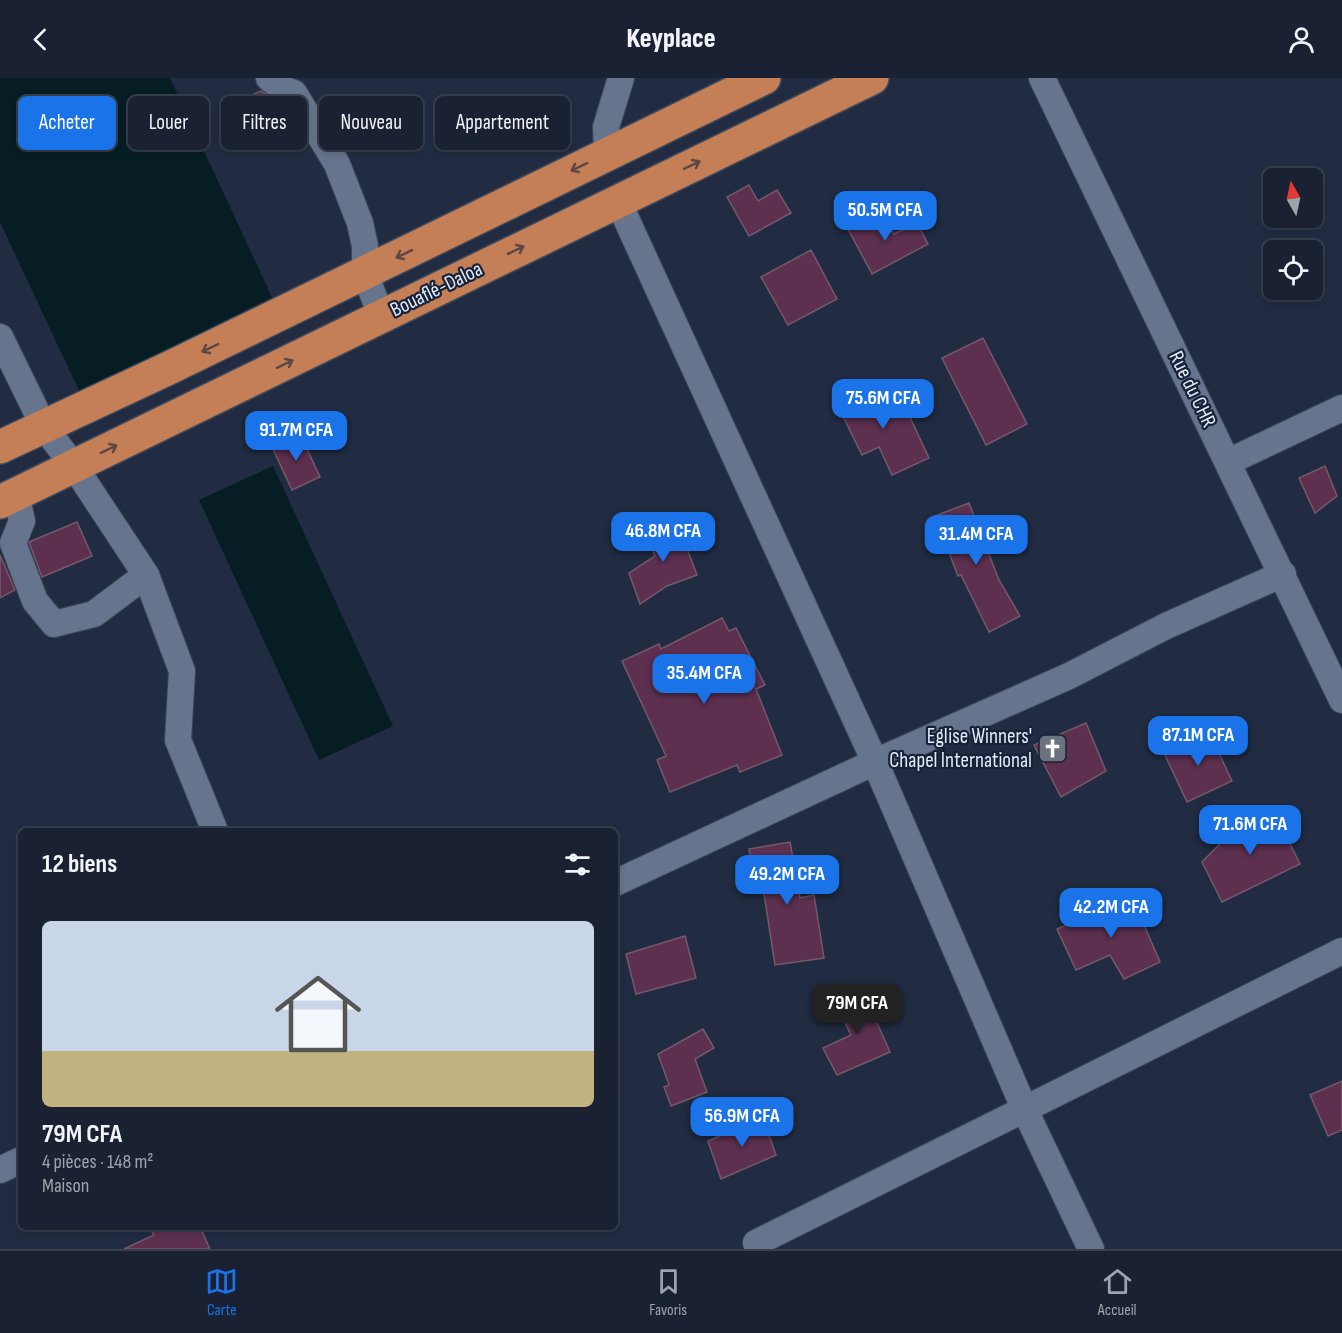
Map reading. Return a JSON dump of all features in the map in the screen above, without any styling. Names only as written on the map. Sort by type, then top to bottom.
[{"type":"highway","points":[[0,447],[365,273],[764,78]]},
{"type":"highway","name":"Bouaflé-Daloa","points":[[8,498],[872,78]]},
{"type":"street","points":[[269,78],[283,89],[294,93],[337,164],[360,223],[365,246],[365,273],[381,316]]},
{"type":"street","points":[[607,153],[606,126],[621,78]]},
{"type":"street","name":"Rue du CHR","points":[[1042,78],[1342,700]]},
{"type":"street","points":[[618,201],[876,762],[1024,1108],[1091,1249]]},
{"type":"street","points":[[0,337],[44,427],[74,466],[146,575],[182,671],[178,740],[215,828]]},
{"type":"street","points":[[1228,462],[1342,408]]},
{"type":"street","points":[[8,498],[22,521],[13,543],[35,601],[54,624],[94,614],[146,575]]},
{"type":"street","points":[[618,882],[876,762],[1069,676],[1166,626],[1283,574]]},
{"type":"street","points":[[756,1243],[1342,951]]},
{"type":"street","points":[[0,1170],[18,1161]]},
{"type":"water","points":[[0,78],[170,78],[178,96],[128,96],[128,150],[203,150],[277,308],[82,397],[0,222]]},
{"type":"water","points":[[273,466],[393,726],[319,760],[199,500]]},
{"type":"building","points":[[261,91],[269,96],[250,96]]},
{"type":"building","points":[[749,185],[758,201],[777,190],[791,213],[749,236],[727,197]]},
{"type":"building","points":[[882,211],[894,234],[917,223],[928,244],[872,274],[848,229]]},
{"type":"building","points":[[811,250],[837,299],[788,325],[761,277]]},
{"type":"building","points":[[983,338],[1027,424],[986,445],[942,358]]},
{"type":"building","points":[[862,387],[871,407],[899,394],[929,458],[892,475],[879,447],[862,455],[835,400]]},
{"type":"building","points":[[300,434],[320,477],[292,490],[272,447]]},
{"type":"building","points":[[1325,466],[1337,496],[1315,513],[1299,478]]},
{"type":"building","points":[[969,503],[999,580],[1020,616],[989,632],[961,575],[958,576],[935,516]]},
{"type":"building","points":[[77,522],[92,556],[42,577],[29,542]]},
{"type":"building","points":[[677,522],[697,575],[667,586],[640,604],[629,573],[655,556],[646,533]]},
{"type":"building","points":[[0,555],[15,590],[0,598]]},
{"type":"building","points":[[722,618],[729,631],[736,628],[765,685],[756,689],[782,755],[740,772],[737,765],[670,792],[657,760],[666,756],[622,661],[659,644],[661,649]]},
{"type":"building","points":[[1086,723],[1106,771],[1061,797],[1034,745]]},
{"type":"building","points":[[1209,732],[1232,781],[1187,802],[1164,753]]},
{"type":"building","points":[[1271,806],[1300,864],[1222,902],[1202,862],[1234,830]]},
{"type":"building","points":[[790,842],[800,898],[814,895],[824,958],[775,965],[762,881],[755,882],[749,849]]},
{"type":"building","points":[[1131,895],[1160,962],[1124,979],[1110,955],[1076,970],[1057,929]]},
{"type":"building","points":[[685,936],[696,978],[636,994],[626,954]]},
{"type":"building","points":[[862,989],[890,1052],[837,1075],[823,1048],[851,1035],[835,1002]]},
{"type":"building","points":[[703,1029],[714,1048],[695,1059],[707,1092],[671,1106],[664,1087],[669,1085],[658,1054]]},
{"type":"building","points":[[1342,1081],[1342,1130],[1328,1136],[1310,1095]]},
{"type":"building","points":[[763,1118],[776,1155],[721,1179],[708,1141]]},
{"type":"building","points":[[152,1230],[201,1230],[210,1249],[124,1249],[154,1235]]},
{"type":"place","name":"Eglise Winners' Chapel International","points":[[1053,748]]}]
